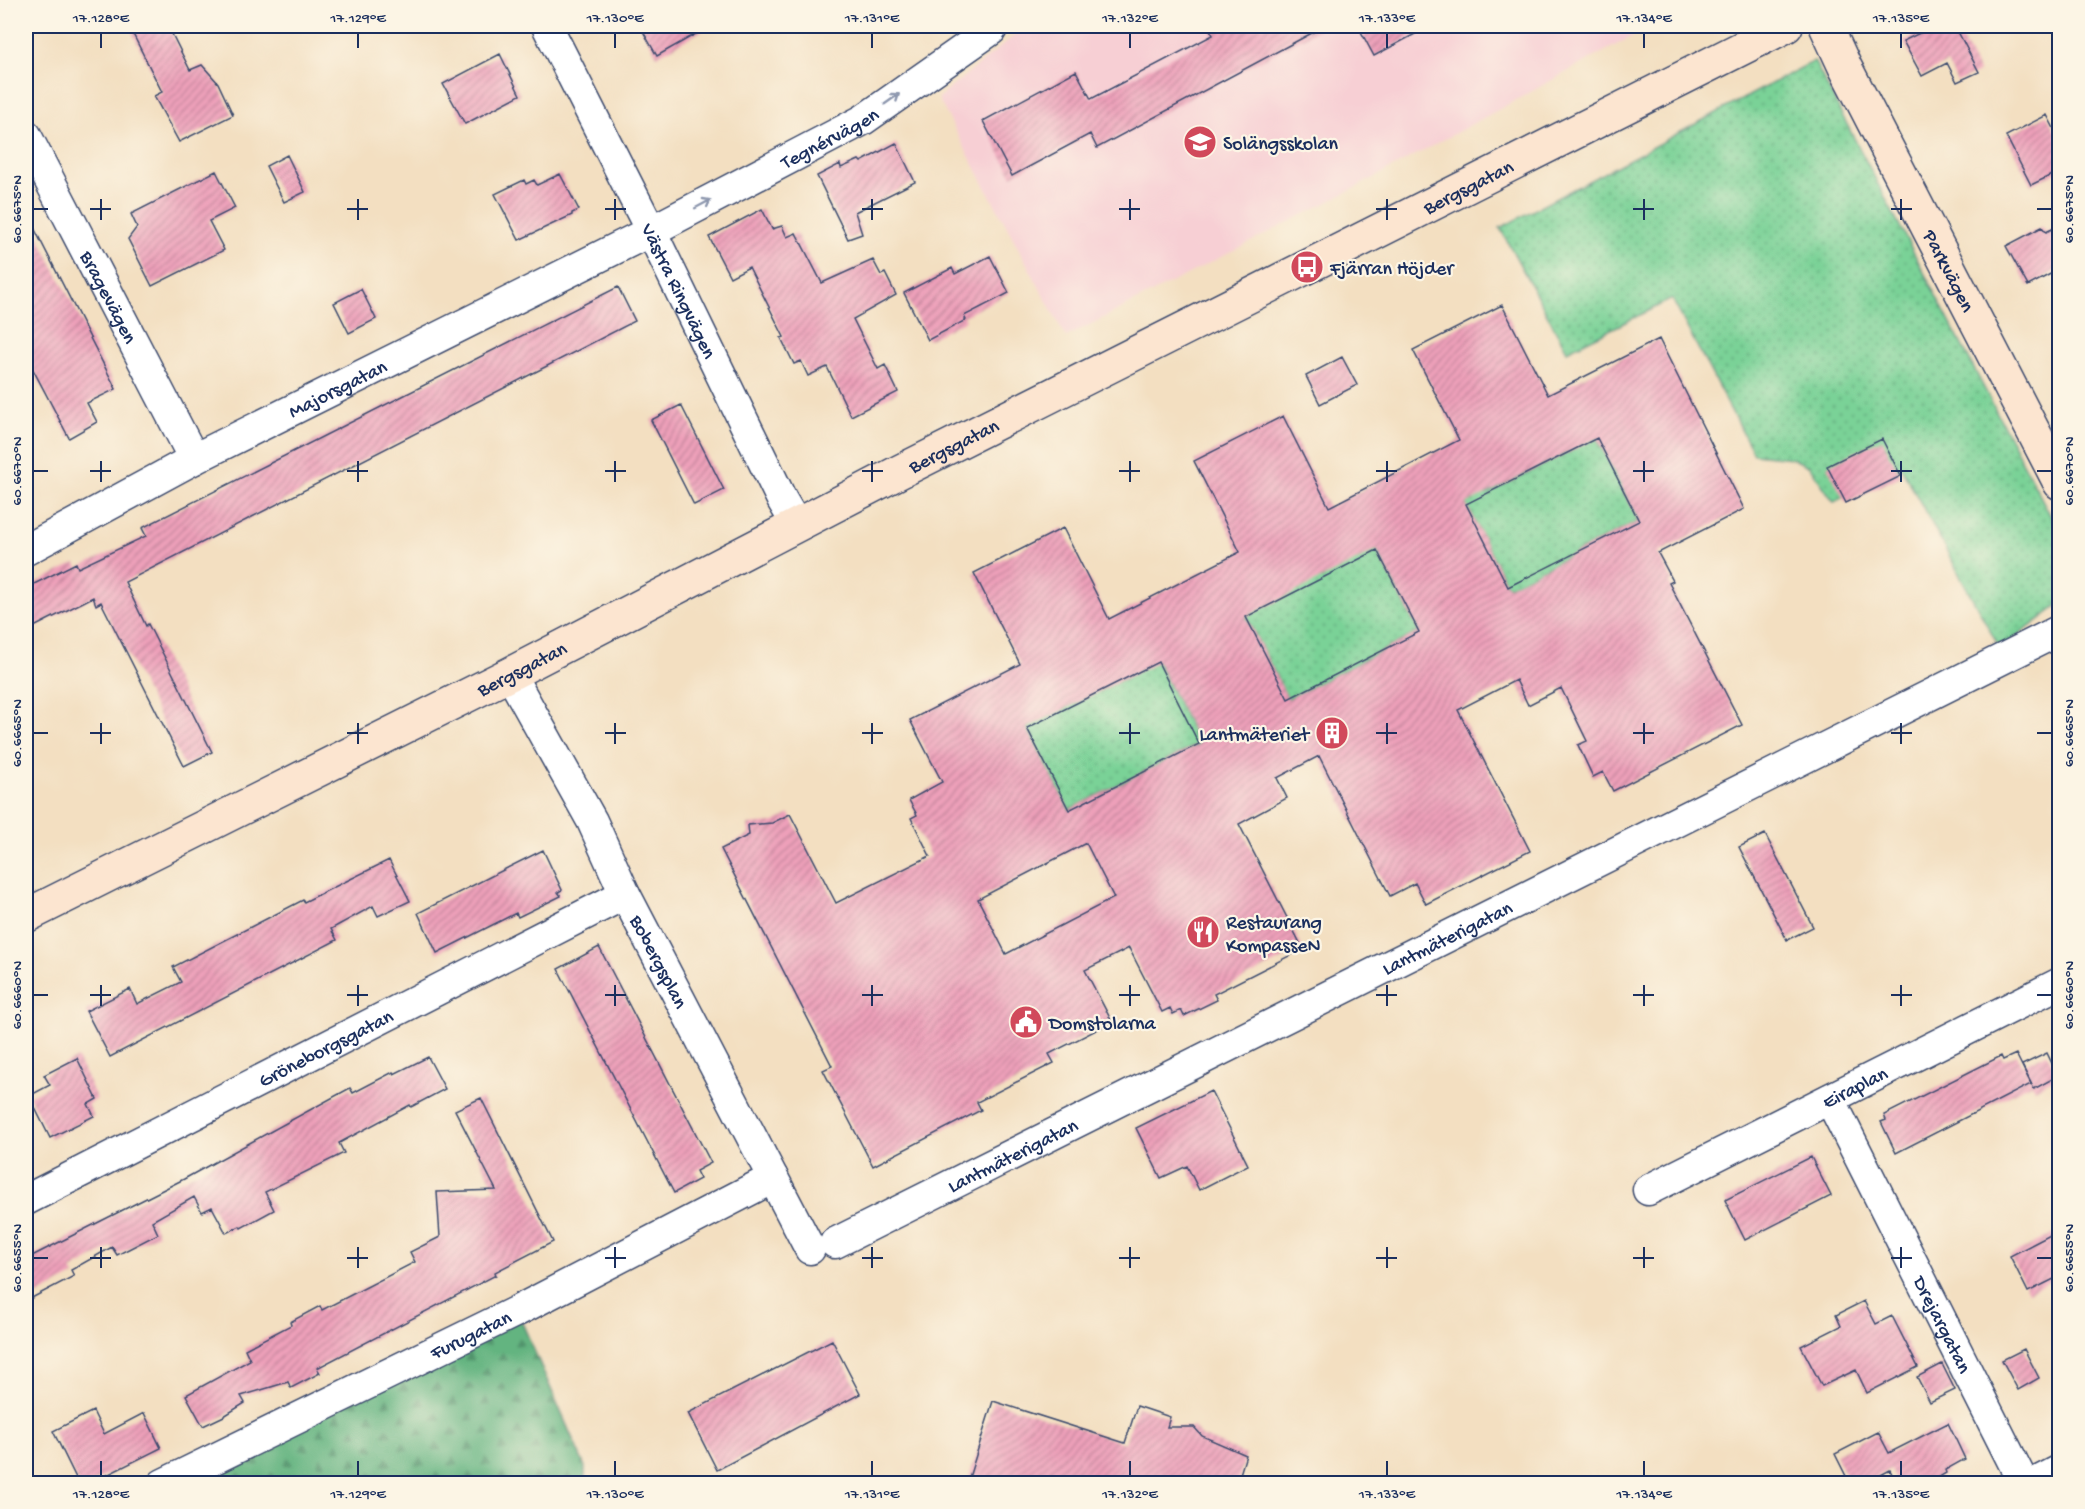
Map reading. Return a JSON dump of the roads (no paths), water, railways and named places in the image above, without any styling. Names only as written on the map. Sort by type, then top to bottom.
[{"type":"street","name":"Västra Ringvägen","points":[[547,26],[796,524]]},
{"type":"street","name":"Tegnérvägen","points":[[651,231],[863,120],[991,30],[993,26]]},
{"type":"street","name":"Bergsgatan","points":[[26,916],[510,674],[796,524],[1786,26]]},
{"type":"street","name":"Parkvägen","points":[[1826,26],[2060,483]]},
{"type":"street","name":"Bragevägen","points":[[26,135],[194,459]]},
{"type":"street","name":"Majorsgatan","points":[[26,550],[194,459],[651,231]]},
{"type":"street","name":"Lantmäterigatan","points":[[822,1246],[2060,630]]},
{"type":"street","name":"Bobergsplan","points":[[510,674],[592,821],[626,894],[773,1178],[822,1246]]},
{"type":"street","name":"Gröneborgsgatan","points":[[26,1200],[626,894]]},
{"type":"street","name":"Eiraplan","points":[[1648,1190],[2060,983]]},
{"type":"street","name":"Drejargatan","points":[[1830,1099],[2025,1484]]},
{"type":"street","name":"Furugatan","points":[[163,1484],[518,1311],[773,1178]]},
{"type":"street","points":[[2033,1484],[2060,1470]]},
{"type":"place","name":"Solängsskolan","points":[[1200,142]]},
{"type":"place","name":"Fjärran Höjder","points":[[1307,267]]},
{"type":"place","name":"Lantmäteriet","points":[[1332,733]]},
{"type":"place","name":"Restaurang KompasseN","points":[[1203,932]]},
{"type":"place","name":"Domstolarna","points":[[1026,1022]]}]
